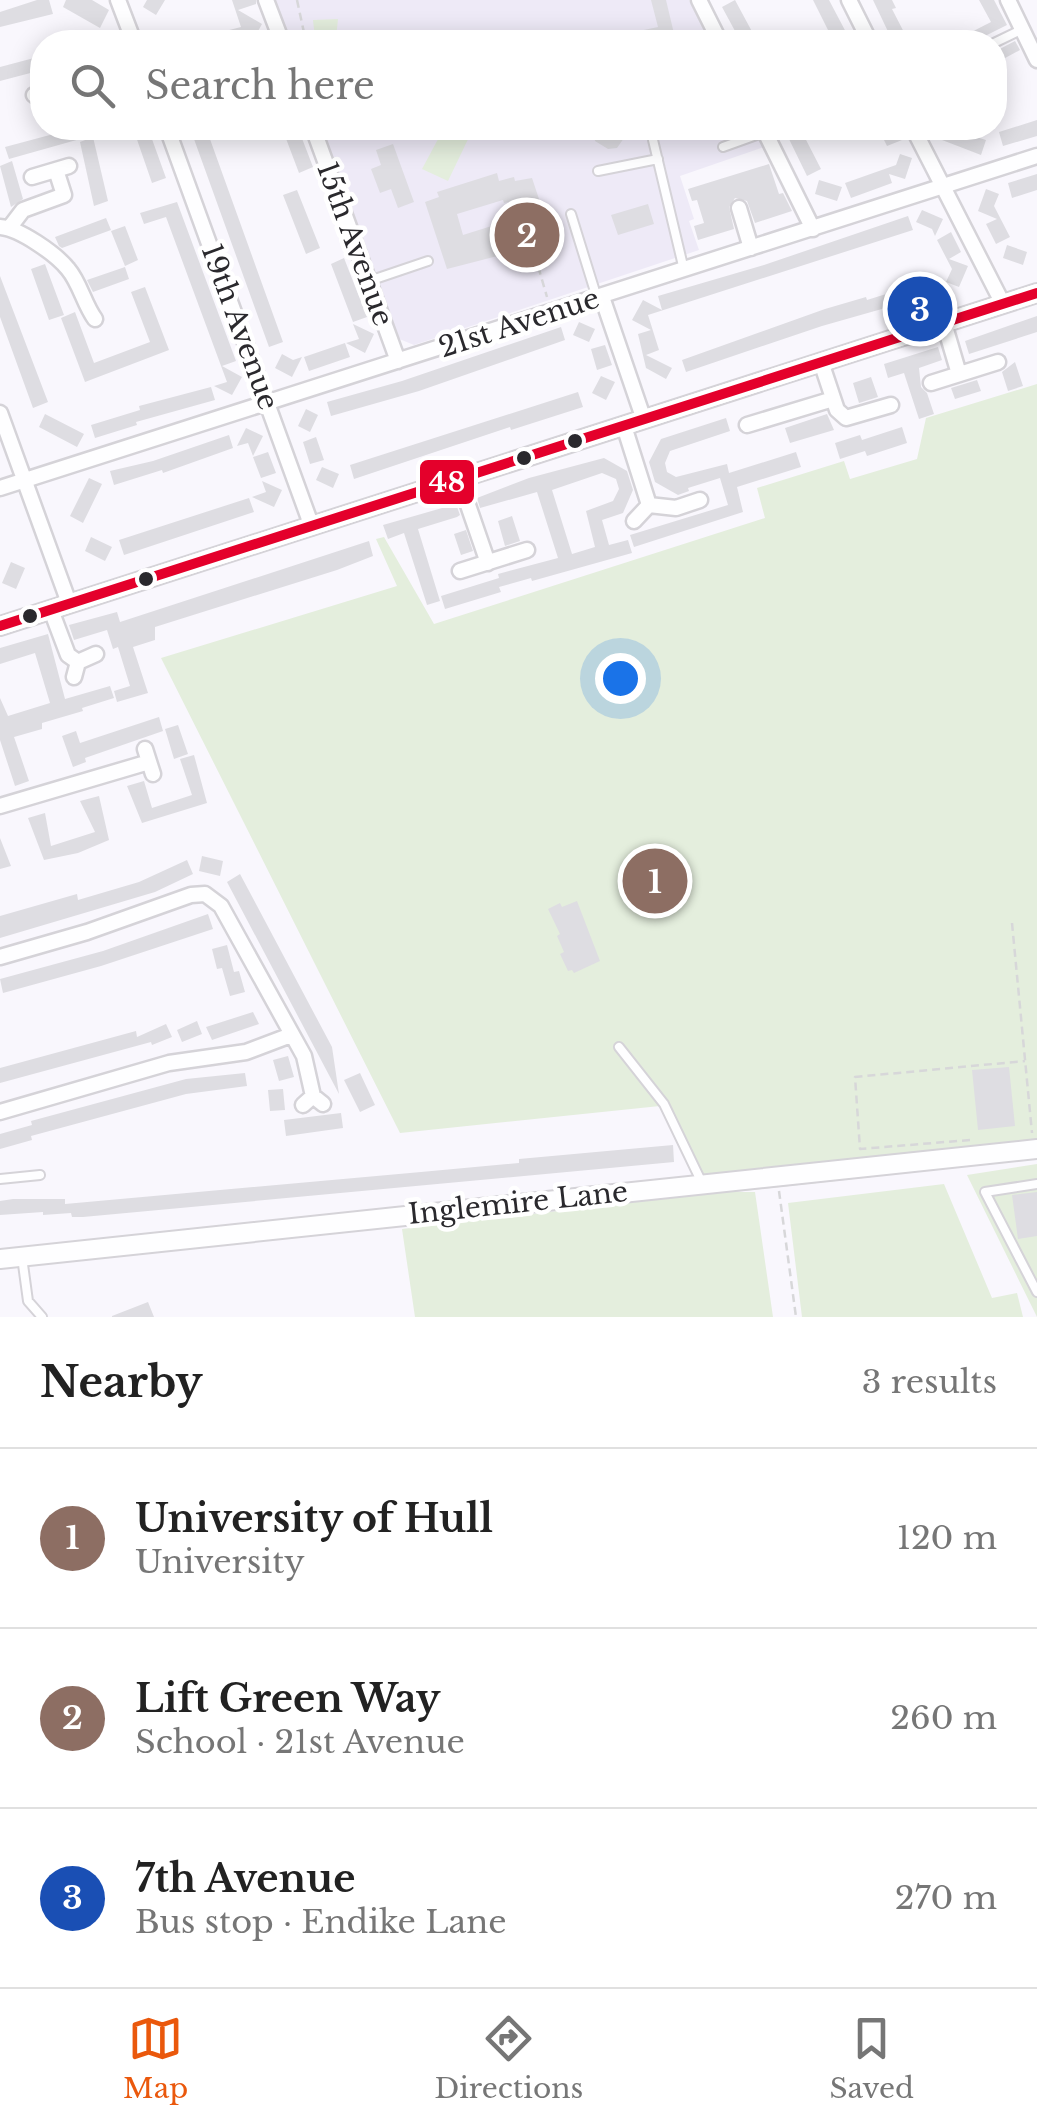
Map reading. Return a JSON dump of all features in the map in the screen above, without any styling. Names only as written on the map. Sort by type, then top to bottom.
[{"type":"street","points":[[118,0],[129,30]]},
{"type":"street","points":[[266,0],[277,30]]},
{"type":"street","points":[[699,0],[714,30]]},
{"type":"street","points":[[849,0],[864,30]]},
{"type":"street","points":[[1008,0],[1037,60]]},
{"type":"street","name":"19th Avenue","points":[[171,140],[312,527]]},
{"type":"street","name":"15th Avenue","points":[[317,140],[398,361]]},
{"type":"street","points":[[769,140],[813,229]]},
{"type":"street","points":[[920,140],[1003,304]]},
{"type":"street","name":"21st Avenue","points":[[0,488],[1037,156]]},
{"type":"street","points":[[32,177],[62,168],[64,195],[23,210],[5,227],[67,266],[95,319]]},
{"type":"street","points":[[739,208],[751,248]]},
{"type":"street","points":[[0,626],[1037,293]]},
{"type":"street","points":[[600,298],[644,420]]},
{"type":"street","points":[[944,323],[960,374]]},
{"type":"street","points":[[821,362],[836,410],[846,418],[890,405]]},
{"type":"street","points":[[931,383],[998,362]]},
{"type":"street","points":[[747,425],[833,398]]},
{"type":"street","points":[[0,413],[25,480],[60,606],[68,655],[78,662]]},
{"type":"street","points":[[624,426],[649,505]]},
{"type":"street","points":[[460,479],[488,563]]},
{"type":"street","points":[[649,505],[676,508],[700,500]]},
{"type":"street","points":[[634,521],[649,505]]},
{"type":"street","points":[[460,570],[527,550]]},
{"type":"street","points":[[78,662],[96,654]]},
{"type":"street","points":[[74,678],[78,662]]},
{"type":"street","points":[[0,806],[149,762]]},
{"type":"street","points":[[0,957],[87,932],[191,894],[205,894],[220,906],[304,1056],[313,1102]]},
{"type":"street","points":[[0,1112],[169,1063],[246,1052],[291,1035]]},
{"type":"street","name":"Inglemire Lane","points":[[0,1259],[1035,1149]]},
{"type":"lane","points":[[1007,37],[1023,29]]},
{"type":"lane","points":[[653,140],[684,270]]},
{"type":"lane","points":[[723,147],[743,140]]},
{"type":"lane","points":[[598,172],[658,159]]},
{"type":"lane","points":[[571,214],[600,298]]},
{"type":"lane","points":[[369,282],[428,261]]},
{"type":"lane","points":[[619,1047],[664,1104],[702,1183]]},
{"type":"lane","points":[[0,1180],[40,1175]]},
{"type":"lane","points":[[1037,1184],[985,1192],[1037,1292]]},
{"type":"lane","points":[[22,1257],[28,1301],[42,1317]]},
{"type":"path","points":[[297,0],[303,30]]},
{"type":"path","points":[[531,242],[552,312]]},
{"type":"path","points":[[1012,923],[1035,1149]]},
{"type":"path","points":[[975,1140],[860,1150],[855,1077],[1026,1061]]},
{"type":"path","points":[[1029,1102],[1037,1101]]},
{"type":"path","points":[[777,1175],[796,1317]]},
{"type":"shaded area","points":[[274,0],[689,0],[704,30],[285,30]]},
{"type":"shaded area","points":[[325,140],[760,140],[764,147],[680,176],[699,250],[414,345],[397,338]]},
{"type":"green space","points":[[338,19],[337,30],[314,30],[313,20]]},
{"type":"green space","points":[[438,140],[468,140],[448,181],[422,169]]},
{"type":"green space","points":[[1037,384],[1037,1159],[734,1192],[755,1192],[773,1317],[415,1317],[402,1229],[705,1194],[660,1106],[400,1133],[161,658],[397,586],[376,539],[384,537],[434,624],[765,518],[757,488],[844,461],[850,479],[917,459],[926,418]]},
{"type":"green space","points":[[1037,1164],[1037,1317],[967,1175]]},
{"type":"green space","points":[[944,1184],[992,1298],[1017,1293],[1023,1317],[802,1317],[788,1203]]},
{"type":"building","points":[[49,0],[53,14],[0,27],[0,12]]},
{"type":"building","points":[[66,0],[92,0],[109,10],[100,28],[63,7]]},
{"type":"building","points":[[147,0],[165,0],[156,15],[143,7]]},
{"type":"building","points":[[232,0],[256,0],[256,4],[238,10],[262,24],[259,30],[229,30],[241,27]]},
{"type":"building","points":[[651,0],[666,0],[673,30],[644,30],[658,27]]},
{"type":"building","points":[[735,0],[751,30],[734,30],[722,7]]},
{"type":"building","points":[[813,0],[829,0],[845,30],[828,30]]},
{"type":"building","points":[[873,0],[892,0],[896,8],[892,9],[903,30],[887,30]]},
{"type":"building","points":[[979,0],[994,0],[1007,25],[997,30],[975,30],[991,22]]},
{"type":"building","points":[[1015,41],[1020,50],[1007,57],[1007,45]]},
{"type":"building","points":[[30,59],[30,73],[0,81],[0,67]]},
{"type":"building","points":[[1037,120],[1037,136],[1003,146],[1001,140],[1007,140],[1007,129]]},
{"type":"building","points":[[31,140],[76,140],[9,159],[5,147]]},
{"type":"building","points":[[94,140],[108,201],[94,206],[80,142]]},
{"type":"building","points":[[137,140],[152,140],[166,178],[152,183]]},
{"type":"building","points":[[194,140],[210,140],[283,342],[269,347]]},
{"type":"building","points":[[287,140],[303,140],[313,167],[299,173]]},
{"type":"building","points":[[623,140],[617,148],[608,149],[595,141]]},
{"type":"building","points":[[789,140],[806,140],[821,169],[807,176]]},
{"type":"building","points":[[942,140],[986,140],[981,155]]},
{"type":"building","points":[[393,144],[414,202],[398,208],[391,189],[380,193],[371,169],[381,165],[376,150]]},
{"type":"building","points":[[900,154],[912,158],[905,179],[889,174],[892,183],[851,198],[845,183],[896,165]]},
{"type":"building","points":[[12,161],[23,199],[11,207],[0,166]]},
{"type":"building","points":[[769,164],[779,194],[783,193],[792,211],[755,223],[747,201],[735,198],[729,207],[734,229],[698,240],[694,226],[704,223],[697,200],[692,201],[688,189]]},
{"type":"building","points":[[497,173],[499,181],[532,178],[541,205],[535,207],[537,213],[529,215],[537,239],[512,247],[513,252],[447,269],[425,202],[439,197],[437,192]],"holes":[[[503,200],[508,202],[514,219],[463,235],[457,214]]]},
{"type":"building","points":[[1037,174],[1037,190],[1012,198],[1008,183]]},
{"type":"building","points":[[819,180],[842,187],[837,201],[815,194]]},
{"type":"building","points":[[986,189],[999,194],[994,206],[1010,237],[996,244],[986,224],[997,219],[978,211]]},
{"type":"building","points":[[297,190],[320,248],[306,254],[283,195]]},
{"type":"building","points":[[177,202],[236,361],[222,366],[242,377],[232,395],[214,386],[227,382],[166,217],[144,224],[140,213]]},
{"type":"building","points":[[648,204],[654,224],[618,235],[611,215]]},
{"type":"building","points":[[922,210],[943,219],[935,236],[932,229],[916,222]]},
{"type":"building","points":[[908,216],[913,230],[648,315],[659,350],[646,355],[672,368],[666,379],[646,368],[638,334],[651,330],[632,320],[643,300],[662,310],[658,296]]},
{"type":"building","points":[[106,218],[111,230],[59,246],[55,237]]},
{"type":"building","points":[[125,226],[138,260],[125,266],[111,231]]},
{"type":"building","points":[[951,232],[961,252],[949,259],[968,266],[959,287],[946,282],[952,269],[937,240]]},
{"type":"building","points":[[1007,245],[1027,252],[1023,265],[1003,258]]},
{"type":"building","points":[[344,258],[367,317],[353,322],[331,264]]},
{"type":"building","points":[[45,264],[64,315],[49,320],[31,269]]},
{"type":"building","points":[[125,267],[129,279],[93,292],[87,280]]},
{"type":"building","points":[[0,276],[48,402],[33,408],[0,317]]},
{"type":"building","points":[[934,279],[938,293],[822,326],[686,372],[682,360],[825,309]]},
{"type":"building","points":[[145,287],[169,350],[85,382],[61,318],[75,312],[94,363],[150,342],[131,292]]},
{"type":"building","points":[[1037,316],[1037,332],[969,354],[965,341]]},
{"type":"building","points":[[579,322],[595,329],[589,342],[573,335]]},
{"type":"building","points":[[353,324],[374,334],[365,353],[346,343],[359,339]]},
{"type":"building","points":[[561,327],[565,340],[419,391],[331,416],[327,402]]},
{"type":"building","points":[[345,343],[350,357],[309,371],[304,357]]},
{"type":"building","points":[[605,345],[612,365],[597,370],[591,349]]},
{"type":"building","points":[[938,347],[942,360],[919,368],[921,387],[934,414],[919,419],[904,373],[888,378],[884,364]]},
{"type":"building","points":[[282,354],[293,360],[302,357],[292,377],[275,368]]},
{"type":"building","points":[[1015,362],[1023,386],[1008,391],[1002,372]]},
{"type":"building","points":[[601,376],[615,382],[606,400],[592,393]]},
{"type":"building","points":[[871,377],[878,397],[859,403],[853,383]]},
{"type":"building","points":[[977,380],[981,391],[955,399],[951,388]]},
{"type":"building","points":[[211,387],[215,400],[95,438],[91,425],[140,410],[139,406]]},
{"type":"building","points":[[578,392],[583,407],[354,479],[350,465]]},
{"type":"building","points":[[306,409],[318,415],[310,432],[298,426]]},
{"type":"building","points":[[45,414],[84,434],[77,447],[39,427]]},
{"type":"building","points":[[827,414],[834,430],[790,443],[785,428]]},
{"type":"building","points":[[726,418],[730,431],[670,451],[665,463],[667,472],[676,477],[727,464],[729,473],[796,452],[801,467],[737,487],[743,512],[634,547],[630,535],[728,505],[720,478],[678,495],[655,482],[649,462],[661,439]]},
{"type":"building","points":[[902,427],[907,443],[867,456],[865,451],[840,459],[835,443],[860,435],[862,440]]},
{"type":"building","points":[[246,428],[263,436],[253,456],[248,443],[237,446]]},
{"type":"building","points":[[229,435],[233,448],[163,473],[162,470],[114,485],[110,471]]},
{"type":"building","points":[[316,437],[324,460],[310,464],[303,442]]},
{"type":"building","points":[[268,452],[276,473],[261,478],[253,457]]},
{"type":"building","points":[[604,458],[627,471],[633,490],[623,513],[602,520],[609,545],[628,540],[632,553],[499,587],[501,592],[445,609],[441,596],[499,578],[498,574],[558,558],[537,492],[480,508],[477,498],[529,478]],"holes":[[[602,473],[616,479],[619,489],[613,501],[586,511],[595,547],[572,554],[552,490]]]},
{"type":"building","points":[[322,467],[339,474],[333,488],[316,480]]},
{"type":"building","points":[[89,478],[102,484],[83,523],[70,516]]},
{"type":"building","points":[[262,481],[282,490],[274,507],[252,497],[266,492]]},
{"type":"building","points":[[249,498],[254,512],[124,555],[119,540]]},
{"type":"building","points":[[456,504],[460,515],[457,517],[418,529],[440,601],[427,605],[404,533],[388,539],[383,525]]},
{"type":"building","points":[[512,516],[520,541],[505,546],[498,521]]},
{"type":"building","points":[[466,530],[473,551],[461,555],[454,534]]},
{"type":"building","points":[[91,537],[112,547],[105,561],[85,551]]},
{"type":"building","points":[[369,541],[373,556],[155,627],[155,640],[133,647],[148,693],[117,702],[114,691],[130,686],[118,647],[113,649],[107,630],[74,640],[69,625],[117,612],[120,622]]},
{"type":"building","points":[[11,562],[25,568],[16,589],[2,583]]},
{"type":"building","points":[[48,634],[65,699],[110,686],[114,698],[14,737],[29,781],[15,786],[0,740],[0,698],[8,716],[50,703],[35,653],[0,664],[0,648]]},
{"type":"building","points":[[159,717],[163,731],[85,758],[86,762],[73,767],[62,736],[76,731],[80,743]]},
{"type":"building","points":[[178,725],[188,754],[174,759],[165,729]]},
{"type":"building","points":[[194,755],[207,803],[142,823],[127,786],[144,781],[152,808],[192,795],[180,759]]},
{"type":"building","points":[[99,796],[109,840],[78,853],[44,860],[28,818],[45,813],[51,846],[95,832],[80,801]]},
{"type":"building","points":[[0,838],[11,866],[0,869]]},
{"type":"building","points":[[202,856],[223,861],[220,876],[199,871]]},
{"type":"building","points":[[187,860],[193,874],[155,892],[0,938],[0,916],[77,894],[78,900],[139,882]]},
{"type":"building","points":[[240,874],[332,1047],[339,1094],[227,882]]},
{"type":"building","points":[[577,901],[600,961],[574,973],[568,971],[560,954],[564,952],[557,936],[560,934],[548,909]]},
{"type":"building","points":[[208,914],[213,929],[3,993],[0,979],[103,951]]},
{"type":"building","points":[[227,945],[234,972],[239,971],[245,992],[230,996],[212,949]]},
{"type":"building","points":[[253,1012],[259,1024],[212,1040],[206,1027]]},
{"type":"building","points":[[197,1021],[202,1034],[182,1042],[177,1030]]},
{"type":"building","points":[[166,1024],[172,1037],[152,1045],[151,1042],[0,1083],[0,1068],[136,1031],[137,1037]]},
{"type":"building","points":[[288,1056],[294,1077],[279,1081],[273,1060]]},
{"type":"building","points":[[1009,1067],[1015,1126],[978,1130],[972,1070]]},
{"type":"building","points":[[245,1073],[247,1086],[186,1094],[31,1136],[32,1140],[0,1149],[0,1134],[32,1125],[31,1121],[186,1079]]},
{"type":"building","points":[[360,1073],[375,1105],[360,1112],[344,1080]]},
{"type":"building","points":[[283,1089],[285,1110],[270,1111],[268,1090]]},
{"type":"building","points":[[341,1113],[343,1128],[286,1136],[284,1120]]},
{"type":"building","points":[[673,1145],[674,1162],[83,1217],[43,1212],[0,1215],[0,1201],[13,1199],[65,1199],[65,1204],[519,1163],[519,1159]]},
{"type":"building","points":[[1037,1192],[1037,1236],[1018,1239],[1012,1195]]},
{"type":"building","points":[[148,1302],[154,1317],[112,1317],[112,1316]]},
{"type":"transit line","name":"48","points":[[0,626],[1037,293]]},
{"type":"place","name":"Lift Green Way","points":[[527,235]]},
{"type":"place","name":"7th Avenue","points":[[920,309]]},
{"type":"place","name":"University of Hull","points":[[655,881]]}]
